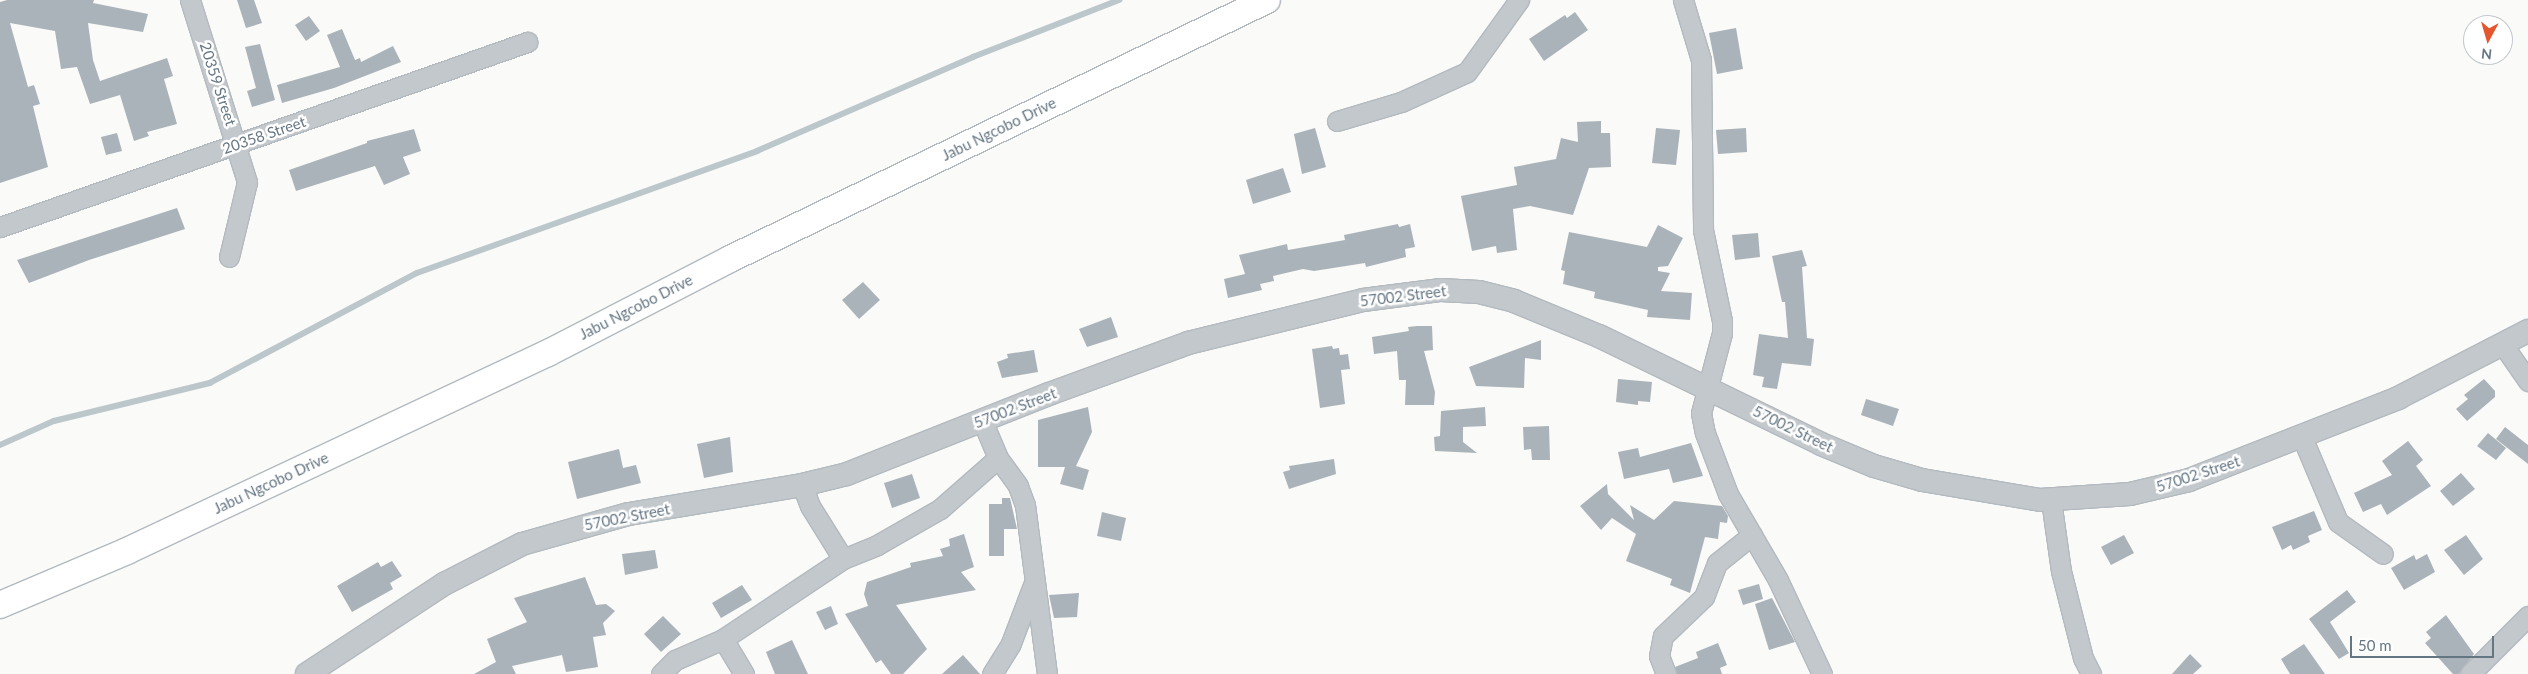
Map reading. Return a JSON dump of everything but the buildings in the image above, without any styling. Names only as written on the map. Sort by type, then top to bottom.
[{"type":"main road","name":"Jabu Ngcobo Drive","points":[[0,605],[127,551],[539,357],[738,254],[1267,0]]},
{"type":"street","name":"20359 Street","points":[[190,0],[237,144],[247,182],[229,257]]},
{"type":"street","points":[[1337,121],[1401,102],[1467,72],[1519,0]]},
{"type":"street","points":[[1683,0],[1701,60],[1703,230],[1722,321],[1722,332],[1706,386],[1701,413],[1705,433],[1728,494],[1778,580],[1822,674]]},
{"type":"street","name":"20358 Street","points":[[0,228],[527,42]]},
{"type":"street","name":"57002 Street","points":[[307,674],[444,584],[522,544],[629,514],[802,485],[847,474],[982,420],[1188,343],[1363,300],[1441,290],[1478,292],[1514,301],[1599,336],[1706,386],[1821,444],[1874,466],[1951,486],[2009,497],[2051,500],[2101,498],[2160,488],[2302,438],[2398,398],[2528,331]]},
{"type":"street","points":[[2503,345],[2528,381]]},
{"type":"street","points":[[982,420],[998,458],[1018,486],[1026,505],[1034,584],[1047,674]]},
{"type":"street","points":[[2302,438],[2338,522],[2383,554]]},
{"type":"street","points":[[661,674],[675,660],[723,639],[843,559],[877,545],[940,509],[998,458]]},
{"type":"street","points":[[802,485],[810,506],[843,559]]},
{"type":"street","points":[[2051,500],[2061,571],[2084,658],[2091,674]]},
{"type":"street","points":[[1666,674],[1659,656],[1663,636],[1704,597],[1717,563],[1752,535]]},
{"type":"street","points":[[992,674],[1011,642],[1034,584]]},
{"type":"street","points":[[2470,674],[2528,616]]},
{"type":"street","points":[[723,639],[744,674]]},
{"type":"waterway","points":[[0,445],[54,421],[210,383],[417,273],[757,151],[973,57],[1119,0]]}]
